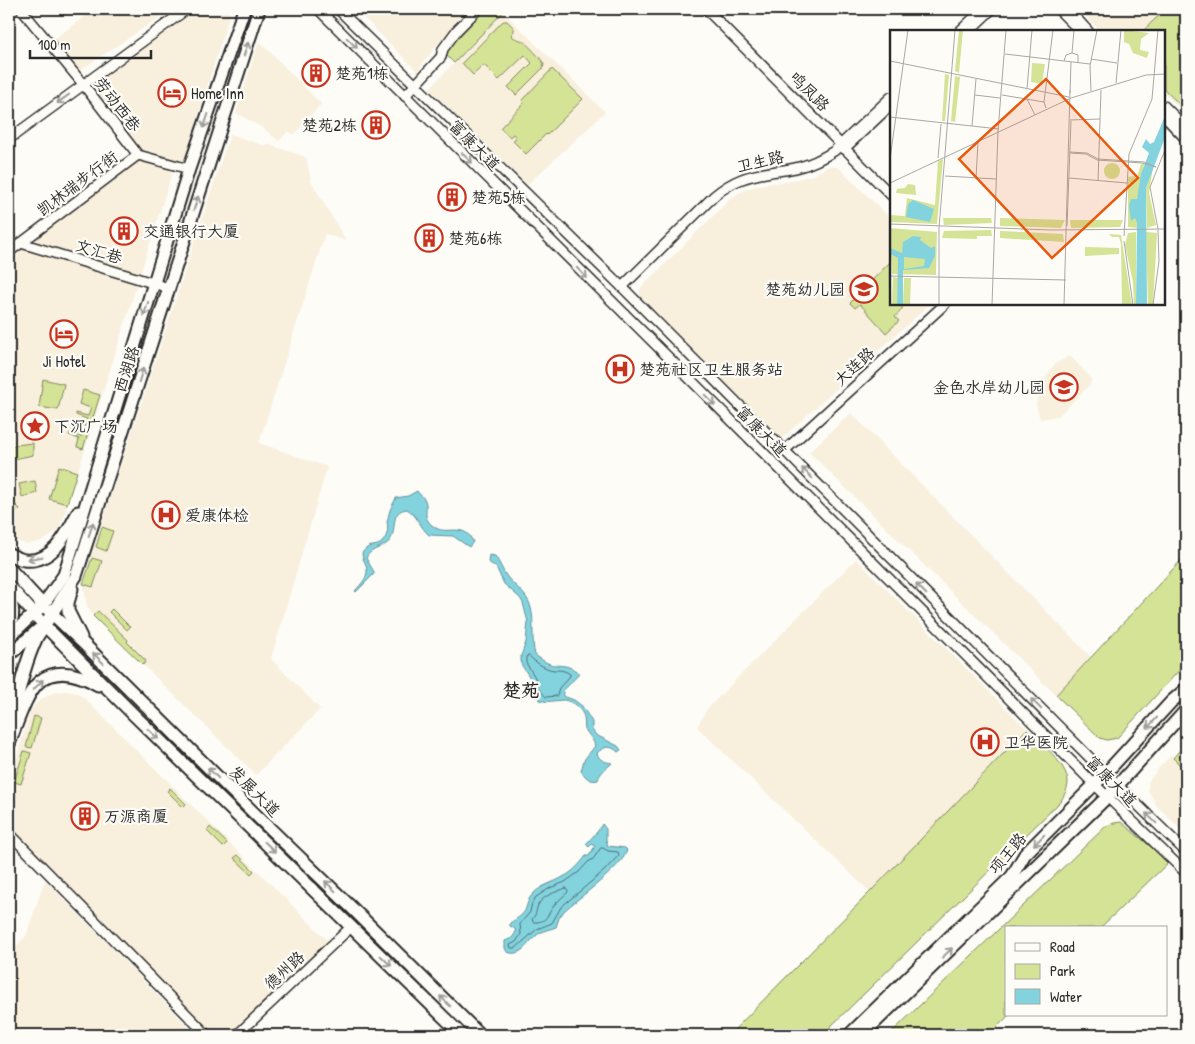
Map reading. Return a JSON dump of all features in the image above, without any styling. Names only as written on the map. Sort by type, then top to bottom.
[{"type":"main road","name":"西湖路","points":[[9,637],[43,605],[64,575],[189,168],[244,9]]},
{"type":"main road","name":"西湖路","points":[[9,732],[27,661],[37,637],[76,576],[260,9]]},
{"type":"main road","points":[[9,554],[22,560],[33,560],[50,553],[65,536],[93,481]]},
{"type":"main road","name":"发展大道","points":[[9,568],[52,614],[480,1035]]},
{"type":"main road","points":[[76,576],[68,603],[68,611],[85,645]]},
{"type":"main road","name":"发展大道","points":[[9,586],[44,625],[134,715],[462,1035]]},
{"type":"main road","points":[[9,598],[13,609],[12,620],[9,626]]},
{"type":"main road","points":[[9,655],[44,625],[43,605]]},
{"type":"main road","points":[[9,744],[32,691],[40,682],[50,676],[64,673],[76,674],[86,678],[108,692],[134,715]]},
{"type":"main road","name":"项王路","points":[[849,1035],[1012,876],[1025,854],[1105,774],[1171,702],[1186,689]]},
{"type":"main road","name":"项王路","points":[[862,1035],[1118,786],[1186,710]]},
{"type":"street","name":"劳动西巷","points":[[21,9],[138,155],[189,168]]},
{"type":"street","points":[[9,139],[187,9]]},
{"type":"street","name":"富康大道","points":[[318,9],[1094,785],[1186,874]]},
{"type":"street","name":"富康大道","points":[[338,9],[623,288],[1105,774],[1186,852]]},
{"type":"street","points":[[405,96],[441,57],[443,49],[457,30],[478,9]]},
{"type":"street","name":"鸣凤路","points":[[706,9],[890,194]]},
{"type":"street","points":[[961,30],[983,9]]},
{"type":"street","points":[[970,30],[992,9]]},
{"type":"street","points":[[1058,9],[1079,30]]},
{"type":"street","points":[[1068,9],[1087,30]]},
{"type":"street","name":"卫生路","points":[[844,146],[890,97]]},
{"type":"street","name":"卫生路","points":[[623,288],[712,205],[732,189],[752,180],[807,170],[831,158],[890,106]]},
{"type":"street","points":[[1165,107],[1186,128]]},
{"type":"street","points":[[1165,117],[1186,139]]},
{"type":"street","name":"凯林瑞步行街","points":[[9,252],[138,155]]},
{"type":"street","name":"文汇巷","points":[[21,244],[169,288]]},
{"type":"street","name":"大连路","points":[[784,451],[943,305]]},
{"type":"street","points":[[9,833],[207,1035]]},
{"type":"street","name":"德州路","points":[[237,1035],[351,927]]},
{"type":"shaded area","points":[[95,9],[172,9],[79,71],[54,39]]},
{"type":"shaded area","points":[[199,9],[231,9],[184,162],[139,150],[90,86]]},
{"type":"shaded area","points":[[355,9],[468,9],[453,24],[452,30],[424,61],[418,72]]},
{"type":"shaded area","points":[[1079,9],[1186,9],[1186,105],[1181,110],[1165,94],[1165,30],[1099,30]]},
{"type":"shaded area","points":[[503,12],[605,112],[527,185],[429,89]]},
{"type":"shaded area","points":[[259,41],[321,104],[294,135],[288,131],[279,141],[263,128],[236,113]]},
{"type":"shaded area","points":[[230,134],[306,157],[311,181],[346,241],[325,234],[259,443],[327,467],[271,659],[320,709],[256,775],[93,616],[87,606],[84,589],[88,565]]},
{"type":"shaded area","points":[[135,160],[173,170],[62,522],[57,531],[48,538],[27,544],[18,542],[9,537],[9,256]]},
{"type":"shaded area","points":[[834,166],[839,168],[890,218],[890,305],[929,305],[781,439],[640,296],[640,289],[731,198],[750,188],[764,184],[784,182],[814,175],[826,167]]},
{"type":"shaded area","name":"金色水岸幼儿园","points":[[1070,356],[1090,377],[1090,385],[1058,416],[1040,419],[1036,404],[1042,383],[1054,365]]},
{"type":"shaded area","points":[[851,413],[1091,657],[1056,695],[809,452]]},
{"type":"shaded area","points":[[856,559],[1027,729],[870,892],[697,727],[707,709]]},
{"type":"shaded area","points":[[56,692],[77,693],[84,698],[332,945],[237,1035],[213,1035],[9,828],[9,784],[29,715],[32,708],[39,701]]},
{"type":"shaded area","points":[[1171,755],[1186,771],[1186,835],[1157,806],[1148,790],[1148,782]]},
{"type":"shaded area","points":[[45,880],[196,1035],[9,1035],[9,953],[26,936]]},
{"type":"green space","points":[[485,9],[506,9],[454,63],[444,53]]},
{"type":"green space","points":[[1174,10],[1186,13],[1186,103],[1182,107],[1165,90],[1165,30],[1144,30],[1153,21]]},
{"type":"green space","points":[[504,21],[507,21],[514,28],[511,35],[523,41],[538,55],[544,64],[543,68],[516,95],[508,87],[532,63],[525,55],[499,80],[484,65],[473,75],[462,63]]},
{"type":"green space","points":[[552,69],[583,99],[526,154],[513,141],[516,137],[513,134],[510,137],[500,128],[524,103],[522,100]]},
{"type":"green space","points":[[890,262],[890,305],[902,305],[901,310],[895,317],[899,321],[886,333],[860,304],[855,308],[850,303]]},
{"type":"green space","points":[[43,379],[64,384],[58,410],[39,407]]},
{"type":"green space","points":[[83,390],[100,395],[83,449],[77,447],[79,439],[69,435],[70,433],[81,437],[84,429],[72,425],[73,423],[85,426],[87,419],[76,415],[76,413],[88,416],[91,408],[79,404]]},
{"type":"green space","points":[[33,443],[33,455],[9,460],[9,448],[15,445]]},
{"type":"green space","points":[[59,466],[77,472],[67,504],[49,499]]},
{"type":"green space","points":[[35,481],[37,493],[22,497],[19,484]]},
{"type":"green space","points":[[9,498],[20,509],[9,520]]},
{"type":"green space","points":[[102,527],[113,531],[106,551],[96,547]]},
{"type":"green space","points":[[1186,555],[1186,663],[1117,738],[1107,740],[1100,738],[1056,695]]},
{"type":"green space","points":[[92,558],[102,561],[93,587],[83,584]]},
{"type":"green space","points":[[112,609],[130,627],[127,630],[109,612]]},
{"type":"green space","points":[[98,611],[128,640],[127,642],[146,661],[143,665],[93,616]]},
{"type":"green space","points":[[34,716],[41,718],[32,748],[26,747]]},
{"type":"green space","points":[[1027,729],[1052,754],[1067,775],[1066,792],[1061,801],[822,1035],[729,1035],[870,892]]},
{"type":"green space","points":[[1186,743],[1186,771],[1173,758]]},
{"type":"green space","points":[[24,751],[31,753],[21,784],[14,782]]},
{"type":"green space","points":[[170,788],[186,804],[183,807],[167,791]]},
{"type":"green space","points":[[1121,822],[1169,862],[1102,926],[1005,926],[1005,1016],[1008,1016],[989,1035],[889,1035],[1105,827]]},
{"type":"green space","points":[[210,827],[227,843],[223,847],[207,831]]},
{"type":"green space","points":[[238,855],[254,871],[251,874],[234,858]]},
{"type":"water","points":[[417,491],[425,500],[427,518],[431,524],[440,530],[465,532],[473,542],[469,547],[453,536],[429,535],[407,509],[402,510],[396,516],[391,539],[385,545],[368,554],[366,558],[374,574],[356,592],[367,573],[362,553],[369,547],[380,544],[386,537],[390,510],[396,498],[408,496]]},
{"type":"water","points":[[489,555],[495,556],[507,577],[529,603],[533,620],[535,655],[549,664],[566,666],[578,672],[578,675],[563,691],[563,696],[574,700],[582,706],[592,722],[592,730],[596,735],[618,746],[621,750],[618,752],[608,747],[597,753],[605,762],[612,763],[598,780],[590,780],[581,771],[584,760],[595,746],[585,729],[584,717],[581,711],[570,702],[564,700],[543,701],[540,700],[538,695],[533,693],[532,681],[521,664],[528,622],[523,603],[504,584],[496,567],[488,562]]},
{"type":"water","points":[[602,824],[606,829],[608,846],[625,848],[627,850],[624,857],[599,882],[564,911],[556,927],[540,933],[517,953],[507,952],[505,941],[512,938],[516,932],[510,926],[510,923],[524,913],[529,899],[536,891],[567,875],[586,856],[589,856],[595,846],[592,844],[589,847],[586,844]]},
{"type":"place","name":"楚苑1栋","points":[[316,73]]},
{"type":"place","name":"Home Inn","points":[[172,93]]},
{"type":"place","name":"楚苑2栋","points":[[376,125]]},
{"type":"place","name":"楚苑5栋","points":[[452,197]]},
{"type":"place","name":"交通银行大厦","points":[[124,231]]},
{"type":"place","name":"楚苑6栋","points":[[429,238]]},
{"type":"place","name":"楚苑幼儿园","points":[[864,289]]},
{"type":"place","name":"Ji Hotel","points":[[64,334]]},
{"type":"place","name":"楚苑社区卫生服务站","points":[[620,369]]},
{"type":"place","name":"金色水岸幼儿园","points":[[1064,387]]},
{"type":"place","name":"下沉广场","points":[[35,426]]},
{"type":"place","name":"爱康体检","points":[[166,515]]},
{"type":"place","name":"卫华医院","points":[[985,742]]},
{"type":"place","name":"万源商厦","points":[[85,816]]},
{"type":"district","name":"楚苑","points":[[521,690]]}]
